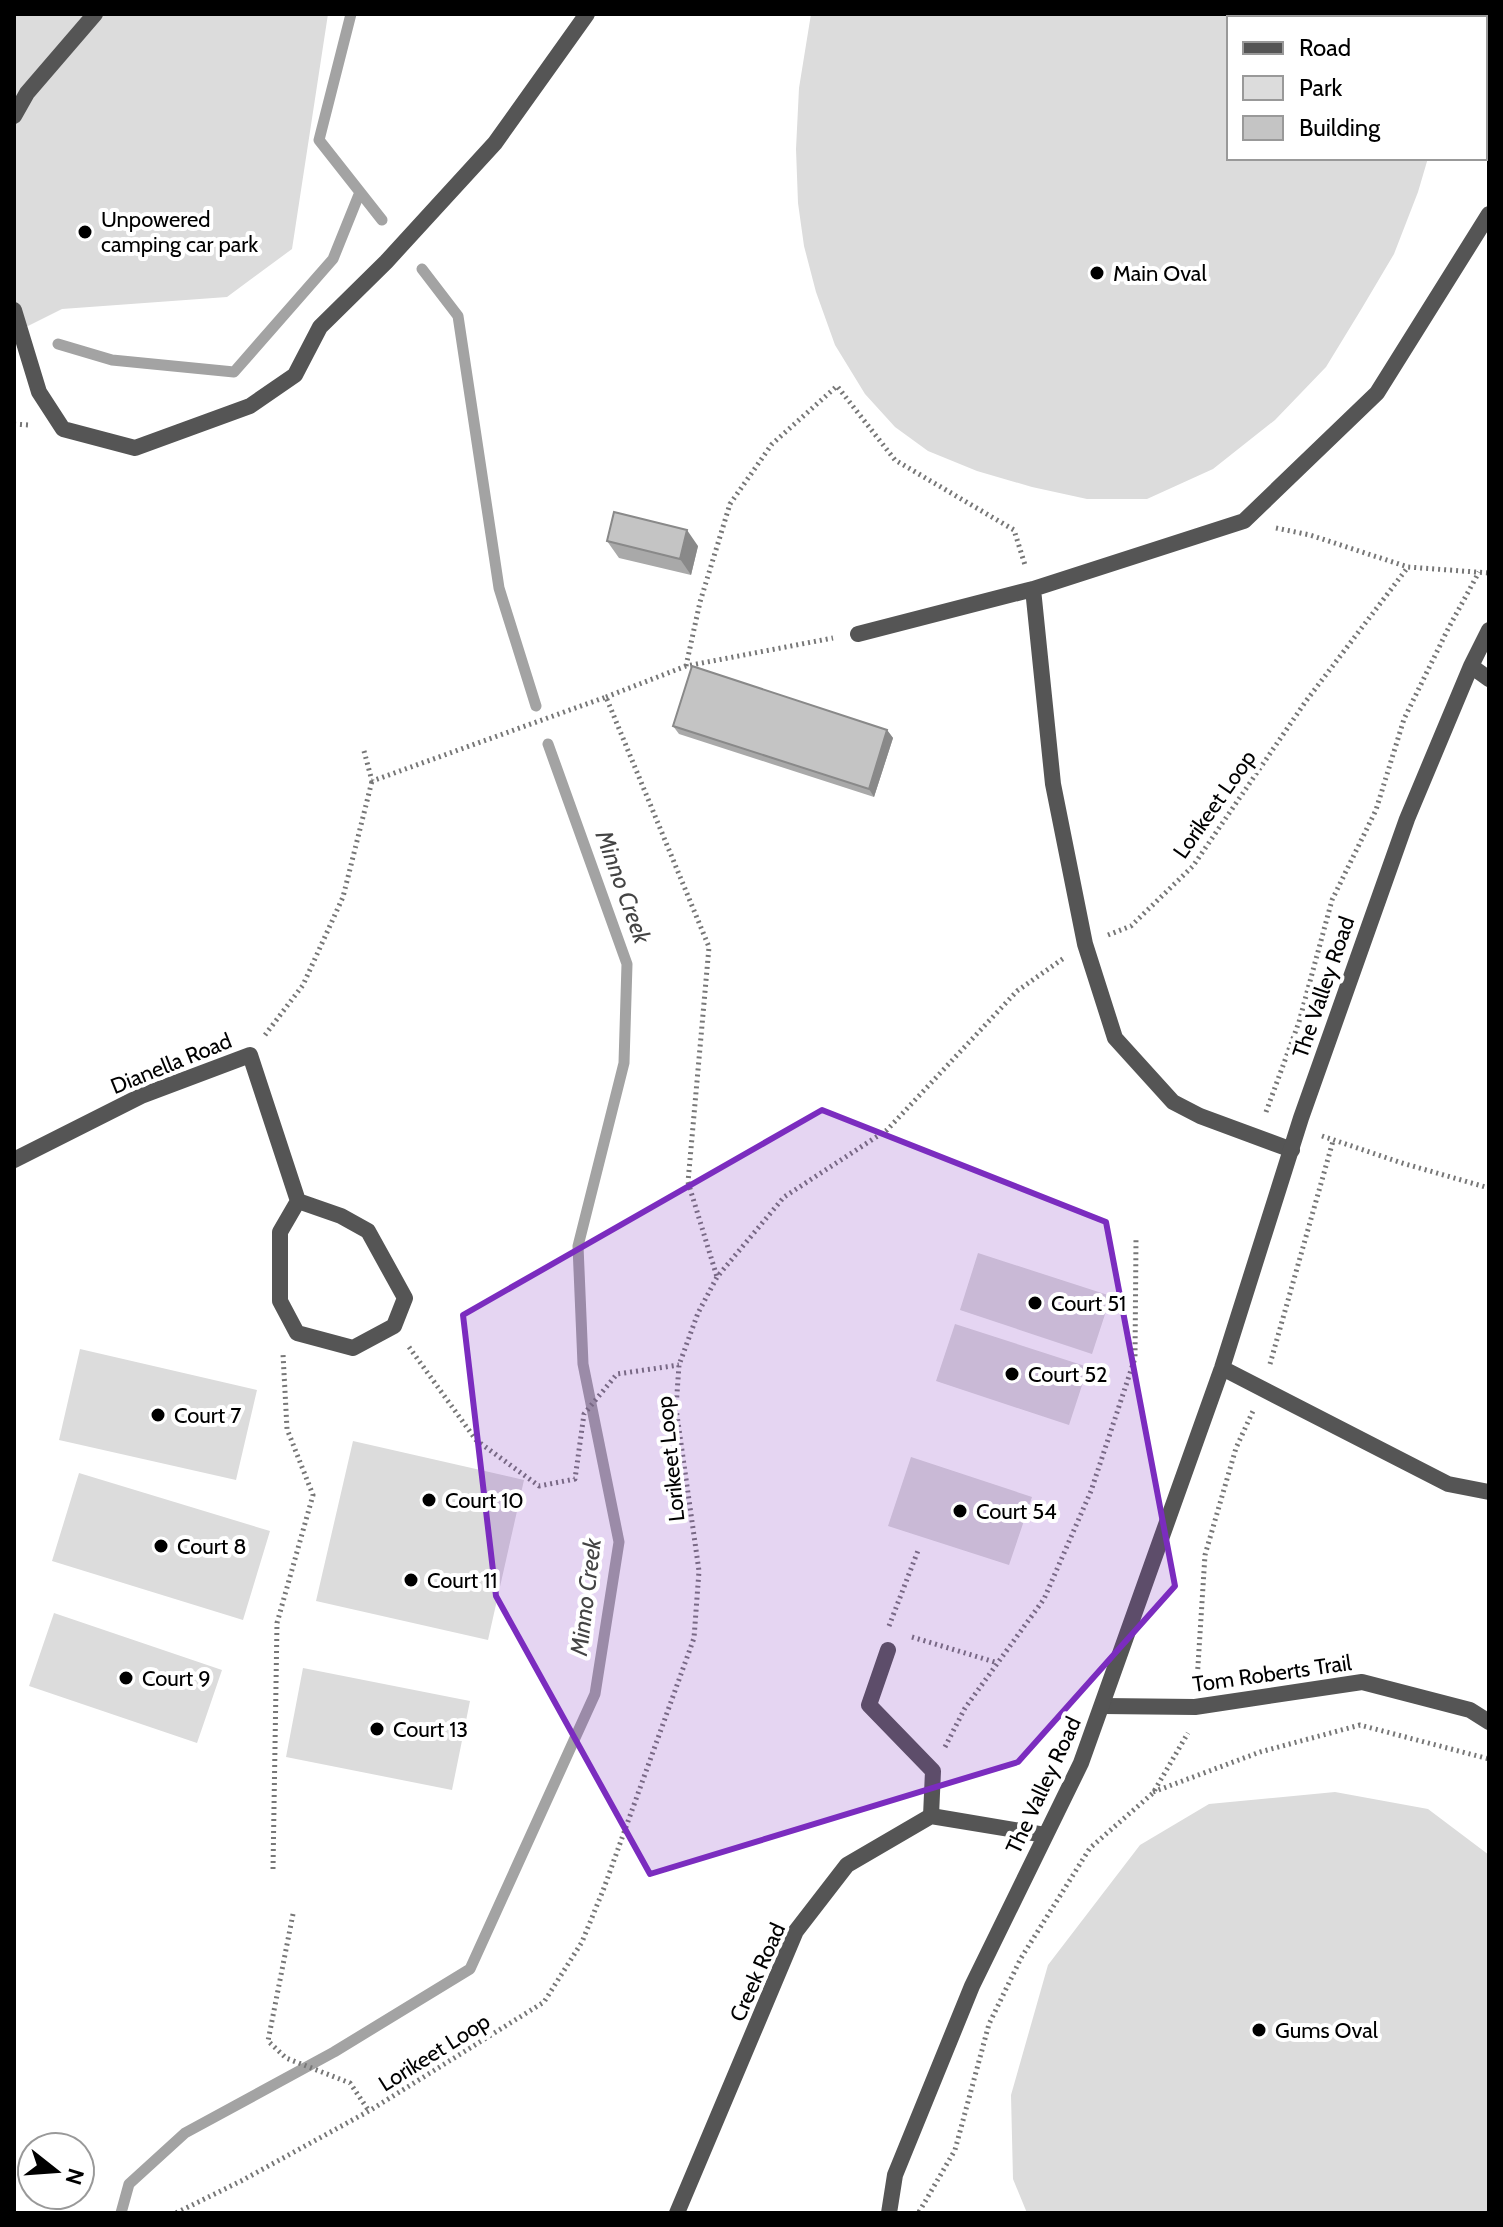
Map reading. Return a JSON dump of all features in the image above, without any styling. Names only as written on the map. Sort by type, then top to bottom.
[{"type":"street","points":[[14,116],[27,93],[95,14]]},
{"type":"street","points":[[14,310],[39,392],[63,429],[135,448],[250,406],[295,375],[320,327],[386,262],[495,143],[587,14]]},
{"type":"street","points":[[858,634],[1033,589],[1244,521],[1377,393],[1489,214]]},
{"type":"street","points":[[1033,589],[1053,784],[1085,944],[1115,1038],[1173,1102],[1200,1116],[1292,1150]]},
{"type":"street","name":"The Valley Road","points":[[889,2213],[895,2175],[966,2000],[1081,1763],[1103,1706],[1222,1368],[1298,1128],[1407,819],[1489,630]]},
{"type":"street","points":[[1471,666],[1489,679]]},
{"type":"street","name":"Dianella Road","points":[[14,1160],[141,1096],[250,1055],[298,1201]]},
{"type":"street","points":[[298,1201],[341,1216],[368,1231],[405,1298],[394,1326],[353,1348],[297,1333],[280,1301],[280,1232],[298,1201]]},
{"type":"street","points":[[1222,1368],[1448,1484],[1489,1492]]},
{"type":"street","points":[[888,1650],[869,1705],[933,1771],[931,1816],[1045,1835]]},
{"type":"street","name":"Tom Roberts Trail","points":[[1103,1706],[1195,1707],[1362,1682],[1470,1710],[1489,1722]]},
{"type":"street","name":"Creek Road","points":[[677,2213],[796,1931],[847,1865],[931,1816]]},
{"type":"path","points":[[686,666],[700,602],[730,504],[772,444],[837,386],[895,460],[1014,530],[1033,589]]},
{"type":"path","points":[[1244,521],[1310,535],[1408,567],[1489,573]]},
{"type":"path","name":"Lorikeet Loop","points":[[176,2213],[369,2111],[544,2002],[582,1942],[694,1638],[699,1571],[676,1408],[679,1365],[698,1313],[717,1277],[784,1197],[887,1130],[1017,991],[1085,944],[1131,926],[1193,866],[1306,701],[1408,567]]},
{"type":"path","points":[[1256,1137],[1299,1022],[1332,900],[1376,810],[1404,719],[1479,572]]},
{"type":"path","points":[[372,781],[686,666],[858,634]]},
{"type":"path","points":[[606,697],[709,947],[688,1182],[717,1277]]},
{"type":"path","points":[[250,1055],[303,985],[343,897],[372,781],[364,751]]},
{"type":"path","points":[[1298,1128],[1489,1188]]},
{"type":"path","points":[[933,1771],[965,1708],[1044,1599],[1091,1491],[1135,1358],[1136,1239]]},
{"type":"path","points":[[394,1326],[476,1440],[539,1486],[575,1479],[584,1414],[617,1374],[679,1365]]},
{"type":"path","points":[[273,1869],[277,1623],[313,1495],[287,1429],[283,1349]]},
{"type":"path","points":[[888,1630],[919,1548]]},
{"type":"path","points":[[902,1634],[998,1663]]},
{"type":"path","points":[[1153,1793],[1260,1752],[1360,1725],[1489,1759]]},
{"type":"path","points":[[293,1914],[268,2041],[286,2058],[350,2083],[369,2111]]},
{"type":"highlighted area","points":[[822,1110],[1106,1222],[1175,1586],[1018,1762],[650,1874],[496,1596],[463,1315]]},
{"type":"green space","points":[[14,14],[328,14],[292,249],[227,297],[62,309],[14,333]]},
{"type":"green space","name":"Main Oval","points":[[811,14],[1450,14],[1227,16],[1227,160],[1427,160],[1394,254],[1326,367],[1275,420],[1213,469],[1147,499],[1087,499],[977,471],[928,451],[895,427],[865,394],[835,345],[804,246],[798,203],[796,149],[799,88]]},
{"type":"green space","name":"Court 51","points":[[978,1253],[1111,1296],[1092,1354],[960,1310]]},
{"type":"green space","name":"Court 52","points":[[955,1324],[1088,1367],[1069,1425],[936,1381]]},
{"type":"green space","name":"Court 7","points":[[80,1349],[257,1390],[236,1480],[59,1440]]},
{"type":"green space","points":[[353,1441],[524,1480],[488,1640],[316,1601]]},
{"type":"green space","name":"Court 54","points":[[911,1457],[1032,1497],[1009,1565],[888,1526]]},
{"type":"green space","name":"Court 8","points":[[79,1473],[270,1531],[243,1620],[52,1561]]},
{"type":"green space","name":"Court 9","points":[[54,1613],[222,1670],[197,1743],[29,1686]]},
{"type":"green space","name":"Court 13","points":[[303,1668],[470,1701],[452,1790],[286,1757]]},
{"type":"green space","name":"Gums Oval","points":[[1335,1792],[1428,1809],[1489,1855],[1489,2213],[1027,2213],[1013,2179],[1011,2095],[1048,1965],[1140,1845],[1209,1804]]},
{"type":"building","points":[[614,512],[687,530],[680,559],[607,541]]},
{"type":"building","points":[[692,666],[887,730],[869,789],[673,726]]},
{"type":"waterway","name":"Minno Creek","points":[[351,14],[319,140],[382,220]]},
{"type":"waterway","points":[[58,344],[112,360],[234,372],[333,259],[360,192]]},
{"type":"waterway","name":"Minno Creek","points":[[422,269],[458,316],[499,588],[536,706]]},
{"type":"waterway","name":"Minno Creek","points":[[121,2213],[129,2184],[185,2133],[334,2052],[470,1969],[595,1694],[619,1542],[583,1364],[578,1246],[624,1063],[627,964],[548,744]]},
{"type":"place","name":"Unpowered camping car park","points":[[85,232]]},
{"type":"place","name":"Main Oval","points":[[1097,273]]},
{"type":"place","name":"Court 51","points":[[1035,1303]]},
{"type":"place","name":"Court 52","points":[[1012,1374]]},
{"type":"place","name":"Court 7","points":[[158,1415]]},
{"type":"place","name":"Court 10","points":[[429,1500]]},
{"type":"place","name":"Court 54","points":[[960,1511]]},
{"type":"place","name":"Court 8","points":[[161,1546]]},
{"type":"place","name":"Court 11","points":[[411,1580]]},
{"type":"place","name":"Court 9","points":[[126,1678]]},
{"type":"place","name":"Court 13","points":[[377,1729]]},
{"type":"place","name":"Gums Oval","points":[[1259,2030]]}]
